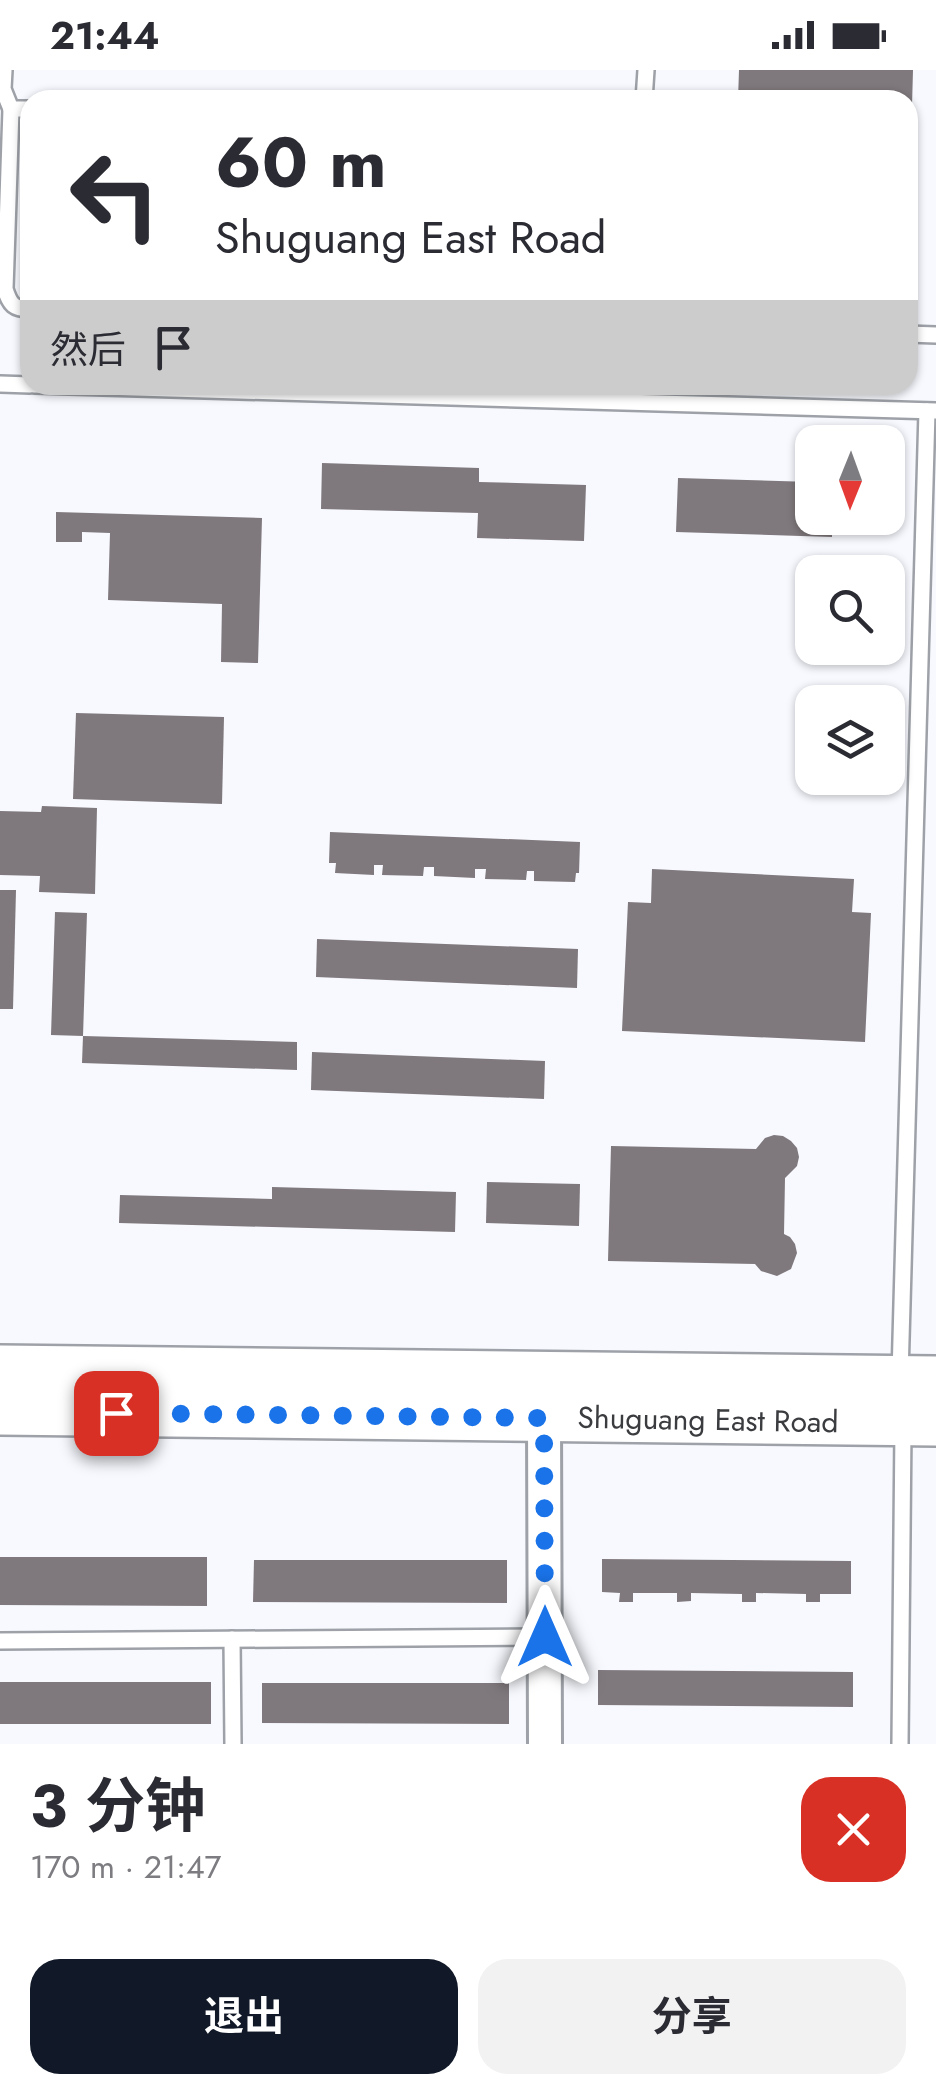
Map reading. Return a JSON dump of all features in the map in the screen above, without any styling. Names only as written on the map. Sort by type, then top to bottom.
[{"type":"main road","name":"Shuguang East Road","points":[[0,1368],[919,1401]]},
{"type":"main road","name":"Shuguang East Road","points":[[0,1412],[544,1418],[919,1401]]},
{"type":"street","points":[[544,1418],[545,1744]]},
{"type":"lane","points":[[4,70],[3,89],[11,109],[5,289],[9,302],[20,308]]},
{"type":"lane","points":[[11,109],[20,109]]},
{"type":"lane","points":[[464,395],[932,411],[919,1401],[900,1744]]},
{"type":"lane","points":[[0,1642],[545,1637]]},
{"type":"lane","points":[[232,1640],[233,1744]]},
{"type":"building","points":[[739,70],[913,70],[912,90],[738,90]]},
{"type":"building","points":[[322,463],[479,468],[479,482],[586,485],[584,541],[477,538],[478,513],[321,509]]},
{"type":"building","points":[[678,478],[795,481],[795,535],[832,537],[676,532]]},
{"type":"building","points":[[56,512],[262,518],[258,663],[221,662],[222,604],[108,600],[110,533],[82,532],[82,542],[56,542]]},
{"type":"building","points":[[76,713],[224,717],[222,804],[73,799]]},
{"type":"building","points":[[42,806],[97,808],[95,894],[39,892],[40,876],[0,875],[0,811],[41,812]]},
{"type":"building","points":[[330,832],[580,842],[579,873],[575,882],[534,881],[534,871],[527,871],[526,880],[485,879],[486,869],[475,869],[475,878],[434,876],[434,867],[424,867],[423,876],[382,875],[383,865],[374,865],[374,875],[335,873],[336,863],[329,863]]},
{"type":"building","points":[[652,869],[854,879],[852,912],[871,913],[865,1042],[622,1031],[628,902],[651,903]]},
{"type":"building","points":[[0,890],[16,890],[13,1009],[0,1009]]},
{"type":"building","points":[[55,912],[87,913],[83,1036],[51,1035]]},
{"type":"building","points":[[317,939],[578,949],[577,988],[316,977]]},
{"type":"building","points":[[83,1036],[297,1042],[297,1070],[82,1063]]},
{"type":"building","points":[[312,1052],[545,1061],[544,1099],[311,1090]]},
{"type":"building","points":[[774,1135],[791,1141],[799,1157],[797,1166],[785,1178],[784,1234],[795,1244],[797,1253],[791,1269],[777,1276],[761,1271],[755,1264],[608,1261],[611,1146],[756,1149],[765,1138]]},
{"type":"building","points":[[487,1182],[580,1184],[579,1226],[486,1223]]},
{"type":"building","points":[[272,1187],[456,1192],[455,1232],[119,1223],[120,1195],[272,1199]]},
{"type":"building","points":[[0,1557],[207,1557],[207,1606],[0,1605]]},
{"type":"building","points":[[602,1559],[851,1561],[851,1594],[820,1594],[820,1602],[806,1602],[806,1594],[756,1593],[756,1602],[742,1602],[742,1594],[691,1593],[691,1601],[677,1602],[677,1593],[633,1593],[633,1602],[619,1602],[620,1593],[602,1592]]},
{"type":"building","points":[[254,1560],[507,1560],[507,1603],[253,1602]]},
{"type":"building","points":[[598,1670],[853,1672],[853,1707],[598,1705]]},
{"type":"building","points":[[0,1682],[211,1682],[211,1724],[0,1724]]},
{"type":"building","points":[[262,1683],[509,1683],[509,1724],[262,1723]]},
{"type":"route","points":[[116,1413],[544,1418],[545,1637]]}]
